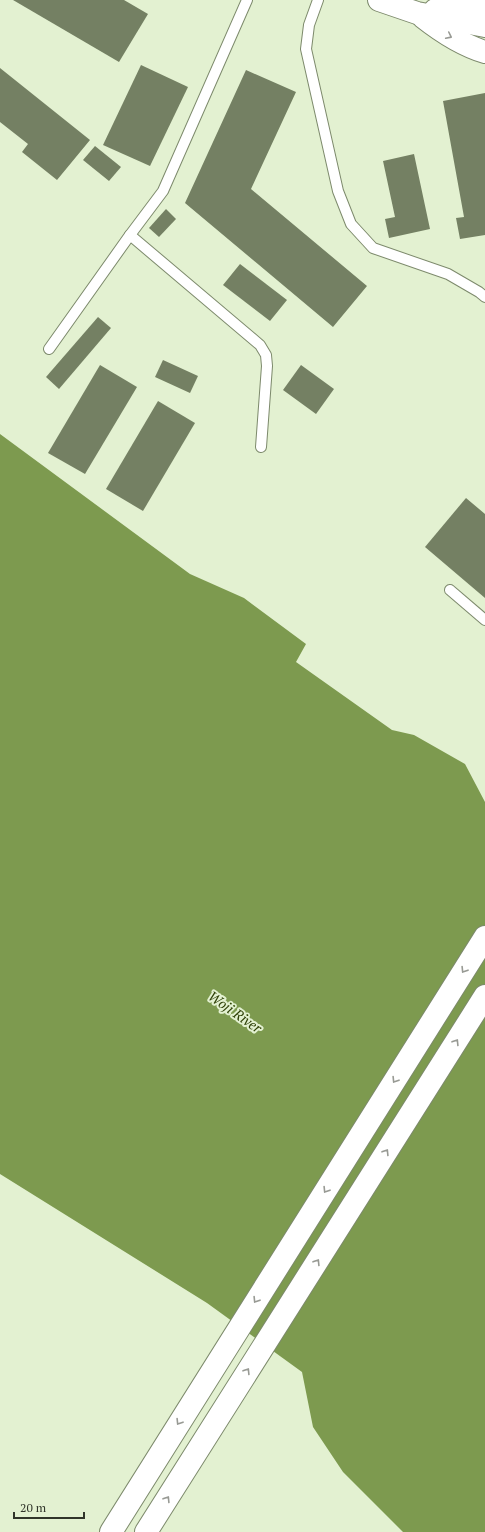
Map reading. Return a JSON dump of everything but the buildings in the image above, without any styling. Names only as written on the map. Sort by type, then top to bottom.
[{"type":"main road","points":[[379,0],[418,13],[485,26]]},
{"type":"main road","points":[[418,13],[485,5]]},
{"type":"main road","points":[[418,13],[443,33],[485,52]]},
{"type":"main road","points":[[111,1532],[485,937]]},
{"type":"main road","points":[[146,1532],[485,996]]},
{"type":"lane","points":[[49,349],[163,191],[247,0]]},
{"type":"lane","points":[[318,0],[308,25],[306,49],[338,191],[351,224],[373,248],[448,274],[479,292],[485,298]]},
{"type":"lane","points":[[130,235],[260,345],[266,355],[267,366],[261,447]]},
{"type":"lane","points":[[450,590],[485,620]]},
{"type":"water","name":"Woji River","points":[[0,434],[190,574],[244,598],[306,644],[296,662],[392,730],[414,735],[465,764],[485,802],[485,1532],[403,1532],[343,1472],[313,1427],[302,1372],[207,1303],[0,1174]]}]
